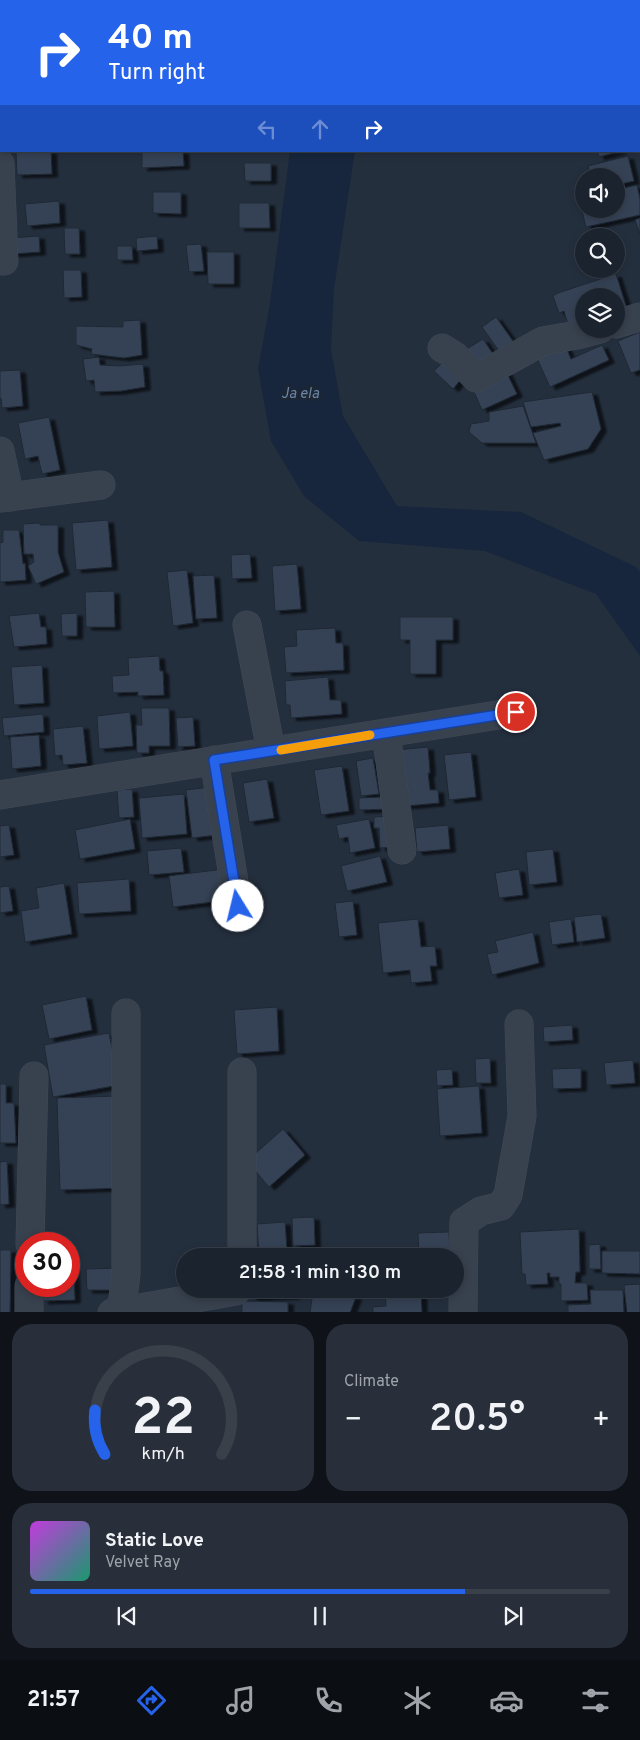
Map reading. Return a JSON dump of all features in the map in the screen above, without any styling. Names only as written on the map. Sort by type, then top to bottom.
[{"type":"street","points":[[0,164],[4,261]]},
{"type":"street","points":[[625,321],[640,317]]},
{"type":"street","points":[[442,348],[455,356],[476,378],[543,341],[575,335]]},
{"type":"street","points":[[0,451],[5,498],[100,486]]},
{"type":"street","points":[[247,625],[271,751]]},
{"type":"street","points":[[0,795],[516,712]]},
{"type":"street","points":[[386,733],[402,850]]},
{"type":"street","points":[[214,760],[238,906]]},
{"type":"street","points":[[126,1013],[126,1274],[118,1312],[199,1298]]},
{"type":"street","points":[[462,1248],[464,1222],[481,1211],[501,1206],[508,1195],[522,1116],[519,1024]]},
{"type":"street","points":[[242,1072],[242,1248]]},
{"type":"street","points":[[30,1232],[34,1076]]},
{"type":"street","points":[[29,1297],[29,1312]]},
{"type":"street","points":[[461,1298],[463,1312]]},
{"type":"water","name":"Ja ela","points":[[290,152],[355,152],[334,289],[331,350],[343,416],[397,506],[521,512],[636,567],[640,572],[640,656],[596,594],[485,551],[359,541],[304,496],[271,441],[258,369],[270,303]]},
{"type":"building","points":[[16,152],[51,152],[52,174],[17,175]]},
{"type":"building","points":[[142,152],[183,152],[184,166],[142,168]]},
{"type":"building","points":[[597,152],[617,152],[599,157]]},
{"type":"building","points":[[628,156],[634,181],[625,183],[625,168],[589,168],[588,166]]},
{"type":"building","points":[[244,163],[271,163],[271,181],[245,181]]},
{"type":"building","points":[[637,185],[640,199],[640,215],[586,227],[584,218],[625,218],[625,188]]},
{"type":"building","points":[[153,192],[181,192],[181,214],[153,213]]},
{"type":"building","points":[[59,201],[60,223],[27,226],[25,204]]},
{"type":"building","points":[[239,203],[269,203],[270,228],[239,228]]},
{"type":"building","points":[[640,218],[640,234],[635,220]]},
{"type":"building","points":[[64,228],[79,228],[80,254],[65,254]]},
{"type":"building","points":[[39,236],[40,252],[11,254],[10,238]]},
{"type":"building","points":[[157,236],[158,249],[137,251],[136,238]]},
{"type":"building","points":[[201,244],[204,271],[189,272],[186,245]]},
{"type":"building","points":[[117,246],[132,246],[133,260],[117,260]]},
{"type":"building","points":[[207,252],[234,252],[234,284],[208,284]]},
{"type":"building","points":[[63,270],[81,270],[82,297],[64,298]]},
{"type":"building","points":[[604,278],[617,278],[620,288],[575,288],[575,326],[569,328],[564,311],[559,313],[553,296],[558,293]]},
{"type":"building","points":[[496,317],[513,341],[499,351],[482,327]]},
{"type":"building","points":[[140,320],[142,355],[124,358],[91,354],[92,349],[76,345],[76,326],[123,327],[123,321]]},
{"type":"building","points":[[640,332],[640,370],[631,373],[618,341]]},
{"type":"building","points":[[483,339],[497,360],[479,372],[465,350]]},
{"type":"building","points":[[564,343],[571,359],[602,345],[609,360],[550,387],[536,356]]},
{"type":"building","points":[[99,357],[100,365],[143,364],[145,387],[121,391],[95,392],[94,380],[86,381],[83,359]]},
{"type":"building","points":[[444,361],[462,378],[453,389],[434,371]]},
{"type":"building","points":[[505,369],[517,394],[482,410],[471,385]]},
{"type":"building","points":[[20,370],[23,406],[2,408],[0,399],[0,371]]},
{"type":"building","points":[[592,392],[601,429],[588,449],[544,460],[533,433],[561,426],[560,423],[531,427],[523,402]]},
{"type":"building","points":[[523,406],[536,443],[482,443],[469,432],[471,424],[489,421],[489,412]]},
{"type":"building","points":[[49,417],[60,470],[42,474],[38,456],[25,459],[18,423]]},
{"type":"building","points":[[108,520],[112,567],[76,570],[72,523]]},
{"type":"building","points":[[40,523],[40,525],[58,525],[58,552],[64,572],[36,584],[28,566],[34,562],[33,554],[24,554],[23,524]]},
{"type":"building","points":[[3,530],[19,530],[26,580],[0,582],[0,543],[3,542]]},
{"type":"building","points":[[250,554],[252,578],[232,579],[231,555]]},
{"type":"building","points":[[297,564],[301,609],[275,611],[272,566]]},
{"type":"building","points":[[187,570],[193,623],[173,626],[167,572]]},
{"type":"building","points":[[214,575],[217,618],[196,619],[193,576]]},
{"type":"building","points":[[114,591],[115,627],[86,627],[85,592]]},
{"type":"building","points":[[39,613],[41,627],[46,627],[47,644],[14,647],[9,616]]},
{"type":"building","points":[[77,613],[77,636],[62,636],[61,614]]},
{"type":"building","points":[[400,617],[453,617],[453,640],[436,640],[436,674],[410,674],[410,640],[400,640]]},
{"type":"building","points":[[335,628],[336,643],[343,643],[344,670],[286,673],[284,647],[297,646],[296,630]]},
{"type":"building","points":[[159,656],[160,671],[163,671],[164,695],[138,696],[138,692],[113,693],[112,676],[129,675],[128,658]]},
{"type":"building","points":[[42,665],[44,703],[14,705],[11,667]]},
{"type":"building","points":[[328,677],[330,700],[341,700],[342,714],[291,718],[290,705],[286,705],[285,681]]},
{"type":"building","points":[[141,708],[169,708],[170,746],[149,746],[149,753],[137,753],[136,725],[142,725]]},
{"type":"building","points":[[130,712],[133,746],[99,749],[97,716]]},
{"type":"building","points":[[43,714],[44,732],[4,736],[2,718]]},
{"type":"building","points":[[193,717],[195,746],[178,747],[176,718]]},
{"type":"building","points":[[83,726],[87,763],[63,765],[62,755],[55,756],[53,729]]},
{"type":"building","points":[[39,735],[41,766],[12,769],[10,737]]},
{"type":"building","points":[[428,747],[430,790],[438,790],[439,803],[406,806],[397,750]]},
{"type":"building","points":[[471,752],[476,797],[449,800],[444,755]]},
{"type":"building","points":[[373,758],[379,794],[361,796],[356,761]]},
{"type":"building","points":[[342,766],[349,811],[321,815],[314,770]]},
{"type":"building","points":[[267,779],[274,818],[249,822],[243,783]]},
{"type":"building","points":[[211,787],[217,835],[192,838],[186,790]]},
{"type":"building","points":[[132,789],[134,817],[119,818],[117,790]]},
{"type":"building","points":[[184,794],[187,834],[142,838],[139,798]]},
{"type":"building","points":[[388,797],[388,809],[359,810],[359,798]]},
{"type":"building","points":[[390,816],[392,847],[380,848],[379,828],[374,828],[374,817]]},
{"type":"building","points":[[130,819],[135,849],[80,859],[75,830]]},
{"type":"building","points":[[369,819],[375,848],[350,853],[348,837],[339,839],[336,825]]},
{"type":"building","points":[[9,825],[14,855],[0,857],[0,826]]},
{"type":"building","points":[[448,825],[450,849],[417,852],[415,828]]},
{"type":"building","points":[[181,848],[184,872],[149,875],[147,851]]},
{"type":"building","points":[[553,849],[557,882],[529,885],[526,852]]},
{"type":"building","points":[[380,856],[387,882],[347,891],[341,866]]},
{"type":"building","points":[[224,869],[228,900],[173,907],[169,876]]},
{"type":"building","points":[[519,869],[523,895],[499,898],[495,873]]},
{"type":"building","points":[[129,879],[131,911],[79,914],[77,883]]},
{"type":"building","points":[[64,883],[72,934],[25,942],[21,911],[39,908],[36,888]]},
{"type":"building","points":[[9,886],[13,911],[0,913],[0,887]]},
{"type":"building","points":[[353,901],[357,935],[339,937],[335,903]]},
{"type":"building","points":[[601,914],[605,938],[577,942],[574,917]]},
{"type":"building","points":[[418,919],[421,947],[435,946],[437,966],[430,966],[432,981],[411,983],[410,970],[383,973],[378,923]]},
{"type":"building","points":[[571,919],[574,942],[552,945],[549,922]]},
{"type":"building","points":[[533,932],[539,963],[492,975],[487,954],[498,952],[495,941]]},
{"type":"building","points":[[86,996],[92,1030],[49,1039],[42,1005]]},
{"type":"building","points":[[277,1007],[279,1051],[237,1054],[234,1010]]},
{"type":"building","points":[[572,1025],[573,1040],[544,1042],[543,1027]]},
{"type":"building","points":[[109,1033],[119,1085],[53,1097],[44,1045]]},
{"type":"building","points":[[490,1058],[491,1083],[476,1083],[475,1059]]},
{"type":"building","points":[[633,1060],[635,1083],[606,1085],[604,1063]]},
{"type":"building","points":[[581,1068],[581,1088],[553,1089],[552,1069]]},
{"type":"building","points":[[452,1069],[453,1085],[437,1086],[436,1070]]},
{"type":"building","points":[[0,1084],[6,1084],[6,1103],[14,1103],[16,1143],[0,1143]]},
{"type":"building","points":[[479,1086],[482,1133],[440,1136],[437,1089]]},
{"type":"building","points":[[120,1096],[123,1188],[60,1190],[57,1098]]},
{"type":"building","points":[[283,1129],[305,1155],[269,1187],[247,1161]]},
{"type":"building","points":[[7,1161],[9,1204],[0,1205],[0,1162]]},
{"type":"building","points":[[314,1217],[315,1245],[293,1246],[292,1218]]},
{"type":"building","points":[[285,1222],[287,1248],[259,1248],[257,1224]]},
{"type":"building","points":[[579,1229],[580,1272],[576,1272],[575,1283],[587,1283],[588,1300],[561,1301],[559,1277],[550,1277],[550,1273],[547,1273],[548,1284],[526,1285],[525,1274],[522,1274],[520,1232]]},
{"type":"building","points":[[449,1232],[450,1248],[419,1248],[418,1233]]},
{"type":"building","points":[[600,1244],[601,1269],[589,1269],[589,1245]]},
{"type":"building","points":[[0,1250],[11,1250],[10,1312],[0,1312]]},
{"type":"building","points":[[602,1251],[640,1251],[640,1274],[602,1273]]},
{"type":"building","points":[[123,1268],[123,1290],[87,1290],[86,1269]]},
{"type":"building","points":[[640,1284],[640,1312],[627,1312],[624,1285]]},
{"type":"building","points":[[590,1290],[623,1290],[624,1312],[568,1312],[568,1305],[591,1304]]},
{"type":"building","points":[[43,1297],[75,1297],[75,1300],[43,1301]]},
{"type":"building","points":[[312,1298],[356,1298],[350,1312],[310,1312]]},
{"type":"building","points":[[385,1298],[421,1298],[422,1312],[373,1312],[373,1307],[386,1306]]},
{"type":"building","points":[[242,1301],[288,1302],[288,1312],[242,1312]]},
{"type":"slow traffic","points":[[281,750],[370,735]]},
{"type":"route","points":[[238,906],[214,760],[516,712]]}]
